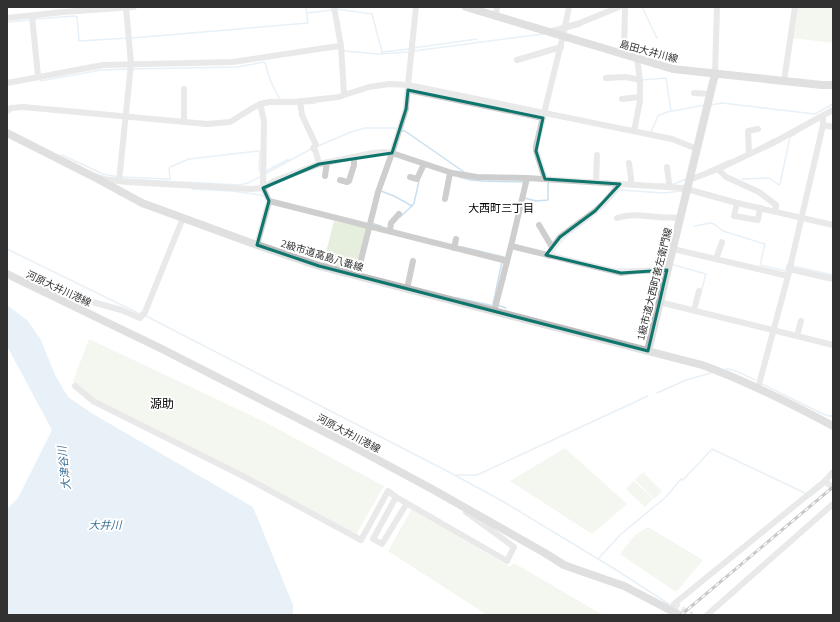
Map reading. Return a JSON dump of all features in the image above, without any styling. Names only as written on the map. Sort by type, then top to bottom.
[{"type":"street","points":[[7,18],[32,16],[63,10],[134,7]]},
{"type":"street","points":[[334,7],[340,46],[344,94]]},
{"type":"street","points":[[357,276],[378,192],[406,109],[416,7]]},
{"type":"street","name":"島田大井川線","points":[[466,7],[549,32],[564,32],[638,59],[673,69],[833,85]]},
{"type":"street","points":[[496,16],[497,7]]},
{"type":"street","points":[[545,179],[536,151],[543,115],[561,47],[568,7]]},
{"type":"street","points":[[564,32],[580,23],[620,7]]},
{"type":"street","points":[[624,54],[625,7]]},
{"type":"street","points":[[715,74],[717,7]]},
{"type":"street","points":[[784,81],[795,7]]},
{"type":"street","points":[[119,182],[131,64],[126,8]]},
{"type":"street","points":[[32,16],[38,76]]},
{"type":"street","points":[[7,83],[103,65],[233,62],[340,46]]},
{"type":"street","points":[[517,60],[561,47]]},
{"type":"street","points":[[634,131],[640,100],[638,59]]},
{"type":"street","name":"1級市道大西町善左衛門線","points":[[715,74],[648,350],[707,367],[735,377],[804,410],[833,426]]},
{"type":"street","points":[[606,78],[626,77],[640,80]]},
{"type":"street","points":[[7,111],[11,108],[23,107],[207,124],[230,122],[260,104],[339,97],[344,94],[369,87],[389,84],[672,139],[697,149]]},
{"type":"street","points":[[184,89],[184,122]]},
{"type":"street","points":[[694,92],[710,94]]},
{"type":"street","points":[[622,100],[640,98]]},
{"type":"street","points":[[300,101],[302,115],[316,145],[313,148],[316,152],[319,164]]},
{"type":"street","points":[[257,245],[269,201],[262,188],[264,121],[260,104]]},
{"type":"street","points":[[689,180],[770,144],[833,110]]},
{"type":"street","points":[[758,388],[788,276],[823,125],[823,116]]},
{"type":"street","points":[[823,125],[833,127]]},
{"type":"street","points":[[749,154],[748,131],[758,129]]},
{"type":"street","name":"2級市道高島八番線","points":[[7,133],[142,203],[319,266],[494,312],[648,350]]},
{"type":"street","points":[[98,179],[119,182],[251,189],[262,188],[274,181],[319,164],[384,152],[392,153],[450,173],[477,177],[527,178],[683,188],[737,203],[833,225]]},
{"type":"street","points":[[596,182],[597,155]]},
{"type":"street","points":[[340,180],[347,182],[349,181],[354,166],[354,157]]},
{"type":"street","points":[[326,176],[327,162]]},
{"type":"street","points":[[629,163],[631,184]]},
{"type":"street","points":[[410,177],[417,179],[424,164]]},
{"type":"street","points":[[668,167],[669,187]]},
{"type":"street","points":[[718,168],[726,177],[759,192],[776,205],[775,212]]},
{"type":"street","points":[[445,199],[450,173]]},
{"type":"street","points":[[494,312],[527,178]]},
{"type":"street","points":[[549,256],[552,247],[560,237],[595,211],[620,184]]},
{"type":"street","points":[[269,201],[507,261]]},
{"type":"street","points":[[737,203],[734,216],[758,220],[760,208]]},
{"type":"street","points":[[390,231],[391,223],[399,214]]},
{"type":"street","points":[[617,218],[627,215],[680,218]]},
{"type":"street","points":[[17,279],[25,280],[121,310],[140,318],[144,312],[183,218]]},
{"type":"street","points":[[539,225],[552,247]]},
{"type":"street","points":[[454,248],[456,239]]},
{"type":"street","points":[[716,259],[722,242]]},
{"type":"street","points":[[511,246],[621,274],[637,271],[668,270]]},
{"type":"street","points":[[673,249],[788,276]]},
{"type":"street","points":[[407,289],[413,261]]},
{"type":"street","points":[[789,269],[833,278]]},
{"type":"street","name":"河原大井川港線","points":[[7,274],[106,321],[352,446],[575,570],[624,586],[678,615]]},
{"type":"street","points":[[694,310],[699,291]]},
{"type":"street","points":[[659,302],[833,345]]},
{"type":"street","points":[[797,336],[801,321]]},
{"type":"street","points":[[75,386],[93,401],[240,474],[361,540],[388,491],[431,518],[507,561],[514,546],[464,510],[464,507]]},
{"type":"street","points":[[674,604],[825,481],[833,472]]},
{"type":"street","points":[[825,481],[833,488]]},
{"type":"street","points":[[396,497],[373,539],[382,544],[407,503]]},
{"type":"street","points":[[707,615],[833,504]]},
{"type":"highlighted area","points":[[408,90],[543,118],[536,151],[545,179],[620,184],[595,211],[560,237],[546,255],[621,273],[667,270],[648,351],[319,266],[257,245],[269,201],[263,188],[319,164],[392,153],[406,109]]},
{"type":"green space","points":[[796,7],[833,7],[833,43],[792,38]]},
{"type":"green space","points":[[334,221],[366,228],[356,272],[323,264]]},
{"type":"green space","points":[[89,339],[263,421],[384,486],[356,535],[80,394],[73,381]]},
{"type":"green space","points":[[565,448],[627,504],[592,534],[510,481]]},
{"type":"green space","points":[[643,472],[662,491],[654,499],[635,480]]},
{"type":"green space","points":[[634,481],[653,499],[645,507],[626,489]]},
{"type":"green space","points":[[412,509],[510,567],[514,563],[603,615],[487,615],[388,551]]},
{"type":"green space","points":[[648,527],[703,560],[676,592],[620,554],[635,535]]},
{"type":"water","name":"大井川","points":[[7,305],[28,321],[41,340],[55,375],[68,397],[93,414],[253,507],[293,605],[293,615],[7,615],[7,509],[18,498],[52,430],[7,346]]},
{"type":"waterway","points":[[132,38],[308,23],[306,7]]},
{"type":"waterway","points":[[642,7],[657,38]]},
{"type":"waterway","points":[[336,9],[372,14],[382,52],[409,49]]},
{"type":"waterway","points":[[307,13],[333,10]]},
{"type":"waterway","points":[[35,19],[75,16],[77,17],[79,41],[128,38]]},
{"type":"waterway","points":[[7,22],[31,20]]},
{"type":"waterway","points":[[566,30],[580,26]]},
{"type":"waterway","points":[[414,51],[543,34]]},
{"type":"waterway","points":[[413,48],[477,39]]},
{"type":"waterway","points":[[344,51],[378,54],[410,52]]},
{"type":"waterway","points":[[132,69],[237,67],[264,62],[271,82],[281,100]]},
{"type":"waterway","points":[[40,81],[101,70],[129,69]]},
{"type":"waterway","points":[[641,80],[666,78],[671,111]]},
{"type":"waterway","points":[[302,104],[316,103]]},
{"type":"waterway","points":[[711,105],[722,103],[815,114],[833,104]]},
{"type":"waterway","points":[[651,132],[658,116],[667,112],[705,105]]},
{"type":"waterway","points":[[318,146],[351,132],[365,128],[397,129]]},
{"type":"waterway","points":[[400,130],[405,131],[464,172]]},
{"type":"waterway","points":[[742,179],[769,178],[779,185],[790,137],[796,134]]},
{"type":"waterway","points":[[761,146],[774,139]]},
{"type":"waterway","points":[[265,174],[311,149]]},
{"type":"waterway","points":[[122,177],[170,179],[170,167],[189,159],[259,151],[260,171]]},
{"type":"waterway","points":[[62,155],[103,174],[118,177]]},
{"type":"waterway","points":[[266,171],[289,160]]},
{"type":"waterway","points":[[708,170],[730,160]]},
{"type":"waterway","points":[[96,174],[106,177]]},
{"type":"waterway","points":[[124,179],[239,185],[248,183],[262,176]]},
{"type":"waterway","points":[[459,177],[471,180],[524,182],[523,183]]},
{"type":"waterway","points":[[671,184],[686,179]]},
{"type":"waterway","points":[[412,206],[419,181]]},
{"type":"waterway","points":[[524,198],[536,201],[548,200],[549,182]]},
{"type":"waterway","points":[[659,184],[667,184]]},
{"type":"waterway","points":[[192,189],[232,191],[261,195],[265,197]]},
{"type":"waterway","points":[[611,199],[619,190]]},
{"type":"waterway","points":[[620,190],[663,193],[682,191]]},
{"type":"waterway","points":[[381,191],[412,206],[400,217]]},
{"type":"waterway","points":[[556,254],[554,251],[559,244],[592,217]]},
{"type":"waterway","points":[[371,223],[381,226]]},
{"type":"waterway","points":[[695,226],[710,223],[714,224],[723,231],[765,244],[760,265],[786,271],[787,265],[789,266]]},
{"type":"waterway","points":[[462,247],[504,257],[503,258]]},
{"type":"waterway","points":[[7,249],[140,314]]},
{"type":"waterway","points":[[494,304],[502,262]]},
{"type":"waterway","points":[[672,265],[706,274],[701,292]]},
{"type":"waterway","points":[[648,268],[666,266]]},
{"type":"waterway","points":[[793,266],[833,275]]},
{"type":"waterway","points":[[618,269],[632,269]]},
{"type":"waterway","points":[[457,298],[494,306]]},
{"type":"waterway","points":[[497,305],[506,308]]},
{"type":"waterway","points":[[144,315],[447,471],[504,502],[613,568],[686,615]]},
{"type":"waterway","points":[[726,369],[737,371],[755,380]]},
{"type":"waterway","points":[[657,393],[686,380],[711,373]]},
{"type":"waterway","points":[[762,384],[823,414],[833,416]]},
{"type":"waterway","points":[[456,475],[477,475],[648,396]]},
{"type":"waterway","points":[[598,559],[621,534],[666,497],[681,479],[683,480],[712,449],[805,493]]},
{"type":"waterway","points":[[810,496],[826,484]]},
{"type":"tunnel","points":[[674,604],[692,615]]},
{"type":"railway","points":[[681,615],[833,487]]},
{"type":"district","name":"大西町三丁目","points":[[501,208]]},
{"type":"district","name":"源助","points":[[162,404]]},
{"type":"water label","name":"大津谷川","points":[[64,468]]}]
